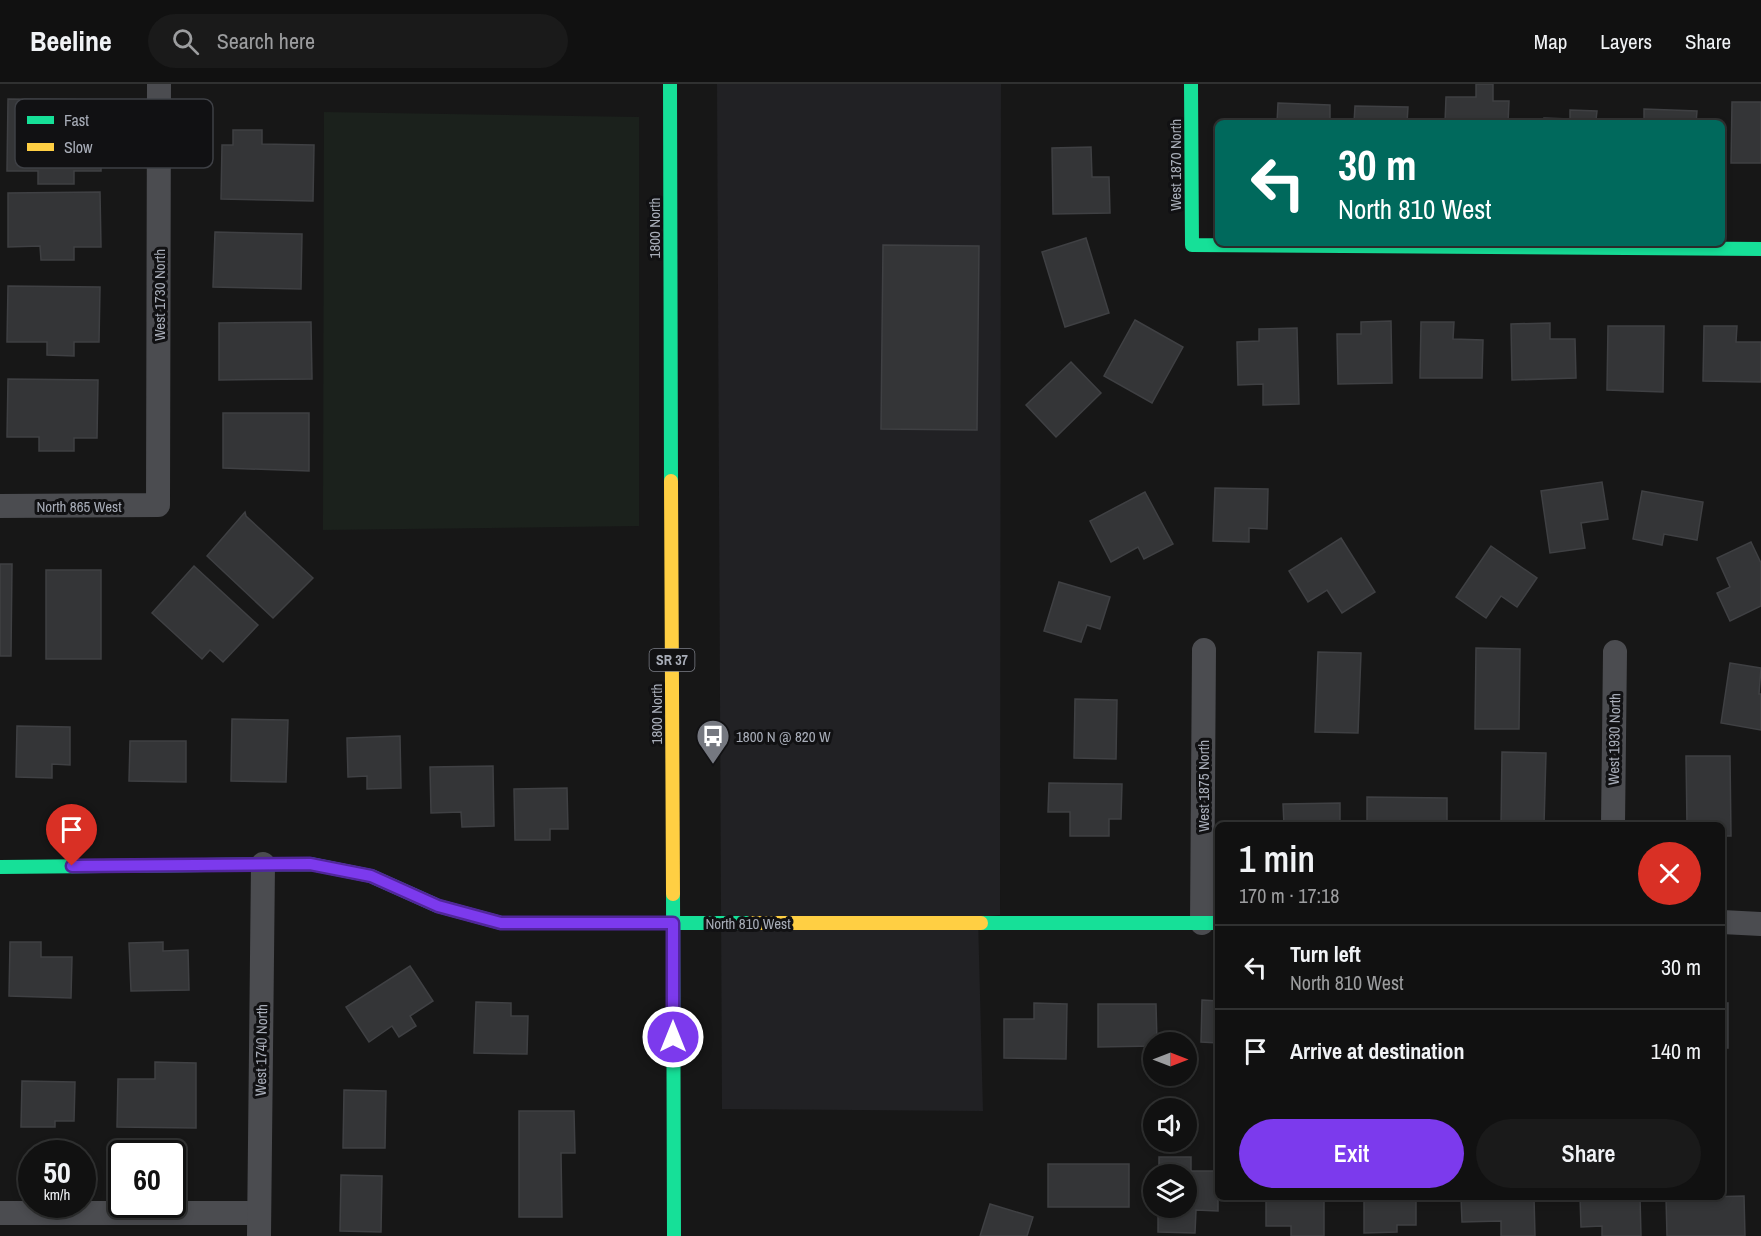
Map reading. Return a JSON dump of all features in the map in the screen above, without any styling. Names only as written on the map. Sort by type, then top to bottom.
[{"type":"street","name":"West 1730 North","points":[[159,84],[159,99]]},
{"type":"street","name":"1800 North","points":[[670,84],[674,1236]]},
{"type":"street","name":"West 1870 North","points":[[1191,84],[1192,245],[1215,245]]},
{"type":"street","name":"West 1730 North","points":[[158,505],[159,168]]},
{"type":"street","name":"West 1870 North","points":[[1334,246],[1761,249]]},
{"type":"street","name":"North 865 West","points":[[0,506],[158,505]]},
{"type":"street","name":"West 1875 North","points":[[1203,650],[1210,922]]},
{"type":"street","name":"West 1930 North","points":[[1613,822],[1615,652]]},
{"type":"street","name":"West 1740 North","points":[[259,1225],[264,864]]},
{"type":"street","name":"North 810 West","points":[[0,867],[310,864],[371,876],[438,906],[501,923],[1210,922]]},
{"type":"street","points":[[1725,922],[1761,924]]},
{"type":"street","points":[[0,1213],[259,1225]]},
{"type":"shaded area","points":[[717,84],[1001,84],[1000,915],[978,917],[983,1111],[722,1109]]},
{"type":"shaded area","points":[[324,112],[639,117],[639,526],[323,530]]},
{"type":"building","points":[[1476,84],[1493,84],[1493,101],[1509,101],[1508,120],[1445,120],[1446,97],[1476,97]]},
{"type":"building","points":[[8,99],[15,99],[15,168],[101,168],[101,171],[74,171],[74,184],[38,184],[38,171],[7,171]]},
{"type":"building","points":[[1732,102],[1761,102],[1761,163],[1731,163]]},
{"type":"building","points":[[1278,103],[1330,105],[1330,120],[1277,120]]},
{"type":"building","points":[[1355,106],[1408,107],[1407,120],[1354,120]]},
{"type":"building","points":[[1644,109],[1697,111],[1696,120],[1644,120]]},
{"type":"building","points":[[1570,110],[1597,111],[1596,120],[1544,120],[1544,118],[1570,119]]},
{"type":"building","points":[[233,130],[262,130],[262,144],[314,145],[313,201],[221,199],[222,145],[233,145]]},
{"type":"building","points":[[1091,147],[1092,177],[1109,177],[1110,213],[1053,214],[1052,148]]},
{"type":"building","points":[[100,192],[101,247],[74,247],[74,260],[41,260],[40,246],[8,247],[8,193]]},
{"type":"building","points":[[215,232],[302,234],[301,289],[213,287]]},
{"type":"building","points":[[1086,238],[1109,313],[1065,327],[1042,252]]},
{"type":"building","points":[[883,245],[979,246],[977,430],[881,429]]},
{"type":"building","points":[[8,286],[100,287],[99,342],[74,342],[74,356],[47,355],[47,342],[7,342]]},
{"type":"building","points":[[1135,320],[1183,347],[1152,403],[1104,376]]},
{"type":"building","points":[[1391,321],[1392,383],[1338,384],[1337,334],[1361,334],[1361,322]]},
{"type":"building","points":[[311,322],[312,379],[219,380],[219,323]]},
{"type":"building","points":[[1421,322],[1454,322],[1453,339],[1483,340],[1482,378],[1420,378]]},
{"type":"building","points":[[1550,323],[1550,339],[1575,339],[1576,378],[1512,380],[1511,324]]},
{"type":"building","points":[[1608,326],[1664,326],[1663,392],[1607,390]]},
{"type":"building","points":[[1704,326],[1737,326],[1736,342],[1761,342],[1761,382],[1703,381]]},
{"type":"building","points":[[1297,328],[1299,404],[1263,405],[1263,384],[1238,385],[1237,342],[1259,341],[1259,329]]},
{"type":"building","points":[[1071,362],[1101,393],[1056,437],[1026,405]]},
{"type":"building","points":[[8,379],[98,380],[97,438],[74,438],[74,451],[39,451],[39,437],[7,437]]},
{"type":"building","points":[[223,413],[309,413],[309,471],[223,468]]},
{"type":"building","points":[[1602,482],[1608,519],[1581,523],[1585,548],[1550,553],[1541,491]]},
{"type":"building","points":[[1215,488],[1268,489],[1267,529],[1249,528],[1249,542],[1213,541]]},
{"type":"building","points":[[1642,491],[1703,502],[1697,540],[1664,534],[1662,545],[1633,539]]},
{"type":"building","points":[[1145,492],[1173,544],[1144,559],[1138,547],[1111,562],[1090,521]]},
{"type":"building","points":[[245,512],[246,516],[313,578],[273,618],[207,556]]},
{"type":"building","points":[[1341,538],[1375,592],[1342,613],[1327,590],[1308,602],[1289,571]]},
{"type":"building","points":[[1751,542],[1761,563],[1761,606],[1730,621],[1717,593],[1730,587],[1717,558]]},
{"type":"building","points":[[1491,546],[1537,578],[1517,607],[1501,596],[1486,618],[1456,597]]},
{"type":"building","points":[[0,564],[12,564],[11,656],[0,656]]},
{"type":"building","points":[[194,566],[258,625],[223,662],[210,650],[202,659],[152,613]]},
{"type":"building","points":[[46,570],[101,570],[101,659],[46,659]]},
{"type":"building","points":[[1059,582],[1110,597],[1100,629],[1087,625],[1081,642],[1044,631]]},
{"type":"building","points":[[1476,648],[1520,649],[1519,729],[1475,729]]},
{"type":"building","points":[[1318,652],[1361,653],[1358,733],[1315,732]]},
{"type":"building","points":[[1730,663],[1761,668],[1759,694],[1761,694],[1761,730],[1721,723]]},
{"type":"building","points":[[1075,699],[1117,700],[1116,759],[1074,758]]},
{"type":"building","points":[[232,719],[288,720],[286,782],[231,781]]},
{"type":"building","points":[[17,726],[70,727],[70,765],[52,764],[52,778],[16,777]]},
{"type":"building","points":[[400,736],[401,788],[367,789],[367,776],[348,777],[347,738]]},
{"type":"building","points":[[130,741],[186,741],[186,782],[129,781]]},
{"type":"building","points":[[1502,752],[1546,753],[1544,822],[1501,822]]},
{"type":"building","points":[[1686,756],[1730,756],[1731,836],[1725,836],[1725,822],[1687,822]]},
{"type":"building","points":[[493,766],[494,826],[462,827],[461,812],[431,813],[430,767]]},
{"type":"building","points":[[1049,783],[1122,784],[1121,819],[1109,819],[1109,836],[1070,836],[1070,812],[1048,812]]},
{"type":"building","points":[[567,788],[568,829],[550,829],[550,840],[515,840],[514,789]]},
{"type":"building","points":[[1367,797],[1447,798],[1447,822],[1367,822]]},
{"type":"building","points":[[1340,803],[1340,822],[1284,822],[1283,804]]},
{"type":"building","points":[[10,942],[41,942],[41,957],[72,957],[71,998],[9,996]]},
{"type":"building","points":[[163,942],[163,951],[188,950],[189,990],[131,991],[129,943]]},
{"type":"building","points":[[410,966],[433,1001],[410,1016],[416,1026],[399,1037],[392,1026],[369,1042],[346,1007]]},
{"type":"building","points":[[1202,1000],[1215,1001],[1215,1043],[1201,1042]]},
{"type":"building","points":[[476,1002],[511,1003],[511,1016],[528,1016],[527,1054],[474,1053]]},
{"type":"building","points":[[1034,1003],[1067,1004],[1066,1059],[1004,1058],[1004,1019],[1034,1019]]},
{"type":"building","points":[[1725,1003],[1728,1003],[1728,1048],[1725,1048]]},
{"type":"building","points":[[1098,1004],[1156,1004],[1157,1032],[1143,1032],[1143,1046],[1098,1047]]},
{"type":"building","points":[[155,1062],[196,1063],[196,1128],[117,1127],[118,1079],[155,1079]]},
{"type":"building","points":[[22,1081],[75,1082],[74,1121],[55,1121],[55,1127],[21,1127]]},
{"type":"building","points":[[344,1090],[386,1091],[385,1148],[343,1148]]},
{"type":"building","points":[[519,1111],[574,1111],[575,1153],[561,1153],[562,1217],[519,1217]]},
{"type":"building","points":[[1159,1157],[1191,1157],[1191,1164],[1159,1164]]},
{"type":"building","points":[[1048,1164],[1129,1164],[1129,1207],[1048,1207]]},
{"type":"building","points":[[1197,1171],[1215,1171],[1215,1200],[1218,1200],[1218,1211],[1197,1210]]},
{"type":"building","points":[[341,1175],[382,1176],[381,1232],[340,1231]]},
{"type":"building","points":[[1725,1196],[1744,1196],[1745,1236],[1667,1236],[1666,1200],[1725,1200]]},
{"type":"building","points":[[1266,1200],[1324,1200],[1324,1236],[1291,1236],[1291,1226],[1266,1226]]},
{"type":"building","points":[[1364,1200],[1416,1200],[1416,1225],[1397,1225],[1397,1232],[1364,1233]]},
{"type":"building","points":[[1461,1200],[1534,1200],[1535,1236],[1501,1236],[1501,1221],[1462,1222]]},
{"type":"building","points":[[1580,1200],[1640,1200],[1641,1236],[1602,1236],[1602,1226],[1581,1227]]},
{"type":"building","points":[[990,1204],[1033,1217],[1027,1236],[980,1236]]},
{"type":"building","points":[[1158,1218],[1196,1218],[1195,1233],[1158,1232]]},
{"type":"traffic: fast","points":[[670,84],[671,481]]},
{"type":"traffic: fast","points":[[1191,84],[1192,245],[1215,245]]},
{"type":"traffic: fast","points":[[1334,246],[1761,249]]},
{"type":"traffic: fast","points":[[0,867],[311,864],[371,876],[438,906],[501,923],[751,923]]},
{"type":"traffic: fast","points":[[673,894],[674,1236]]},
{"type":"traffic: fast","points":[[981,923],[1215,923]]},
{"type":"traffic: slow","points":[[671,481],[673,894]]},
{"type":"traffic: slow","points":[[751,923],[981,923]]},
{"type":"place","name":"1800 N @ 820 W","points":[[713,765]]},
{"type":"route","points":[[72,866],[310,864],[371,876],[438,906],[501,923],[673,923],[673,1037]]}]
